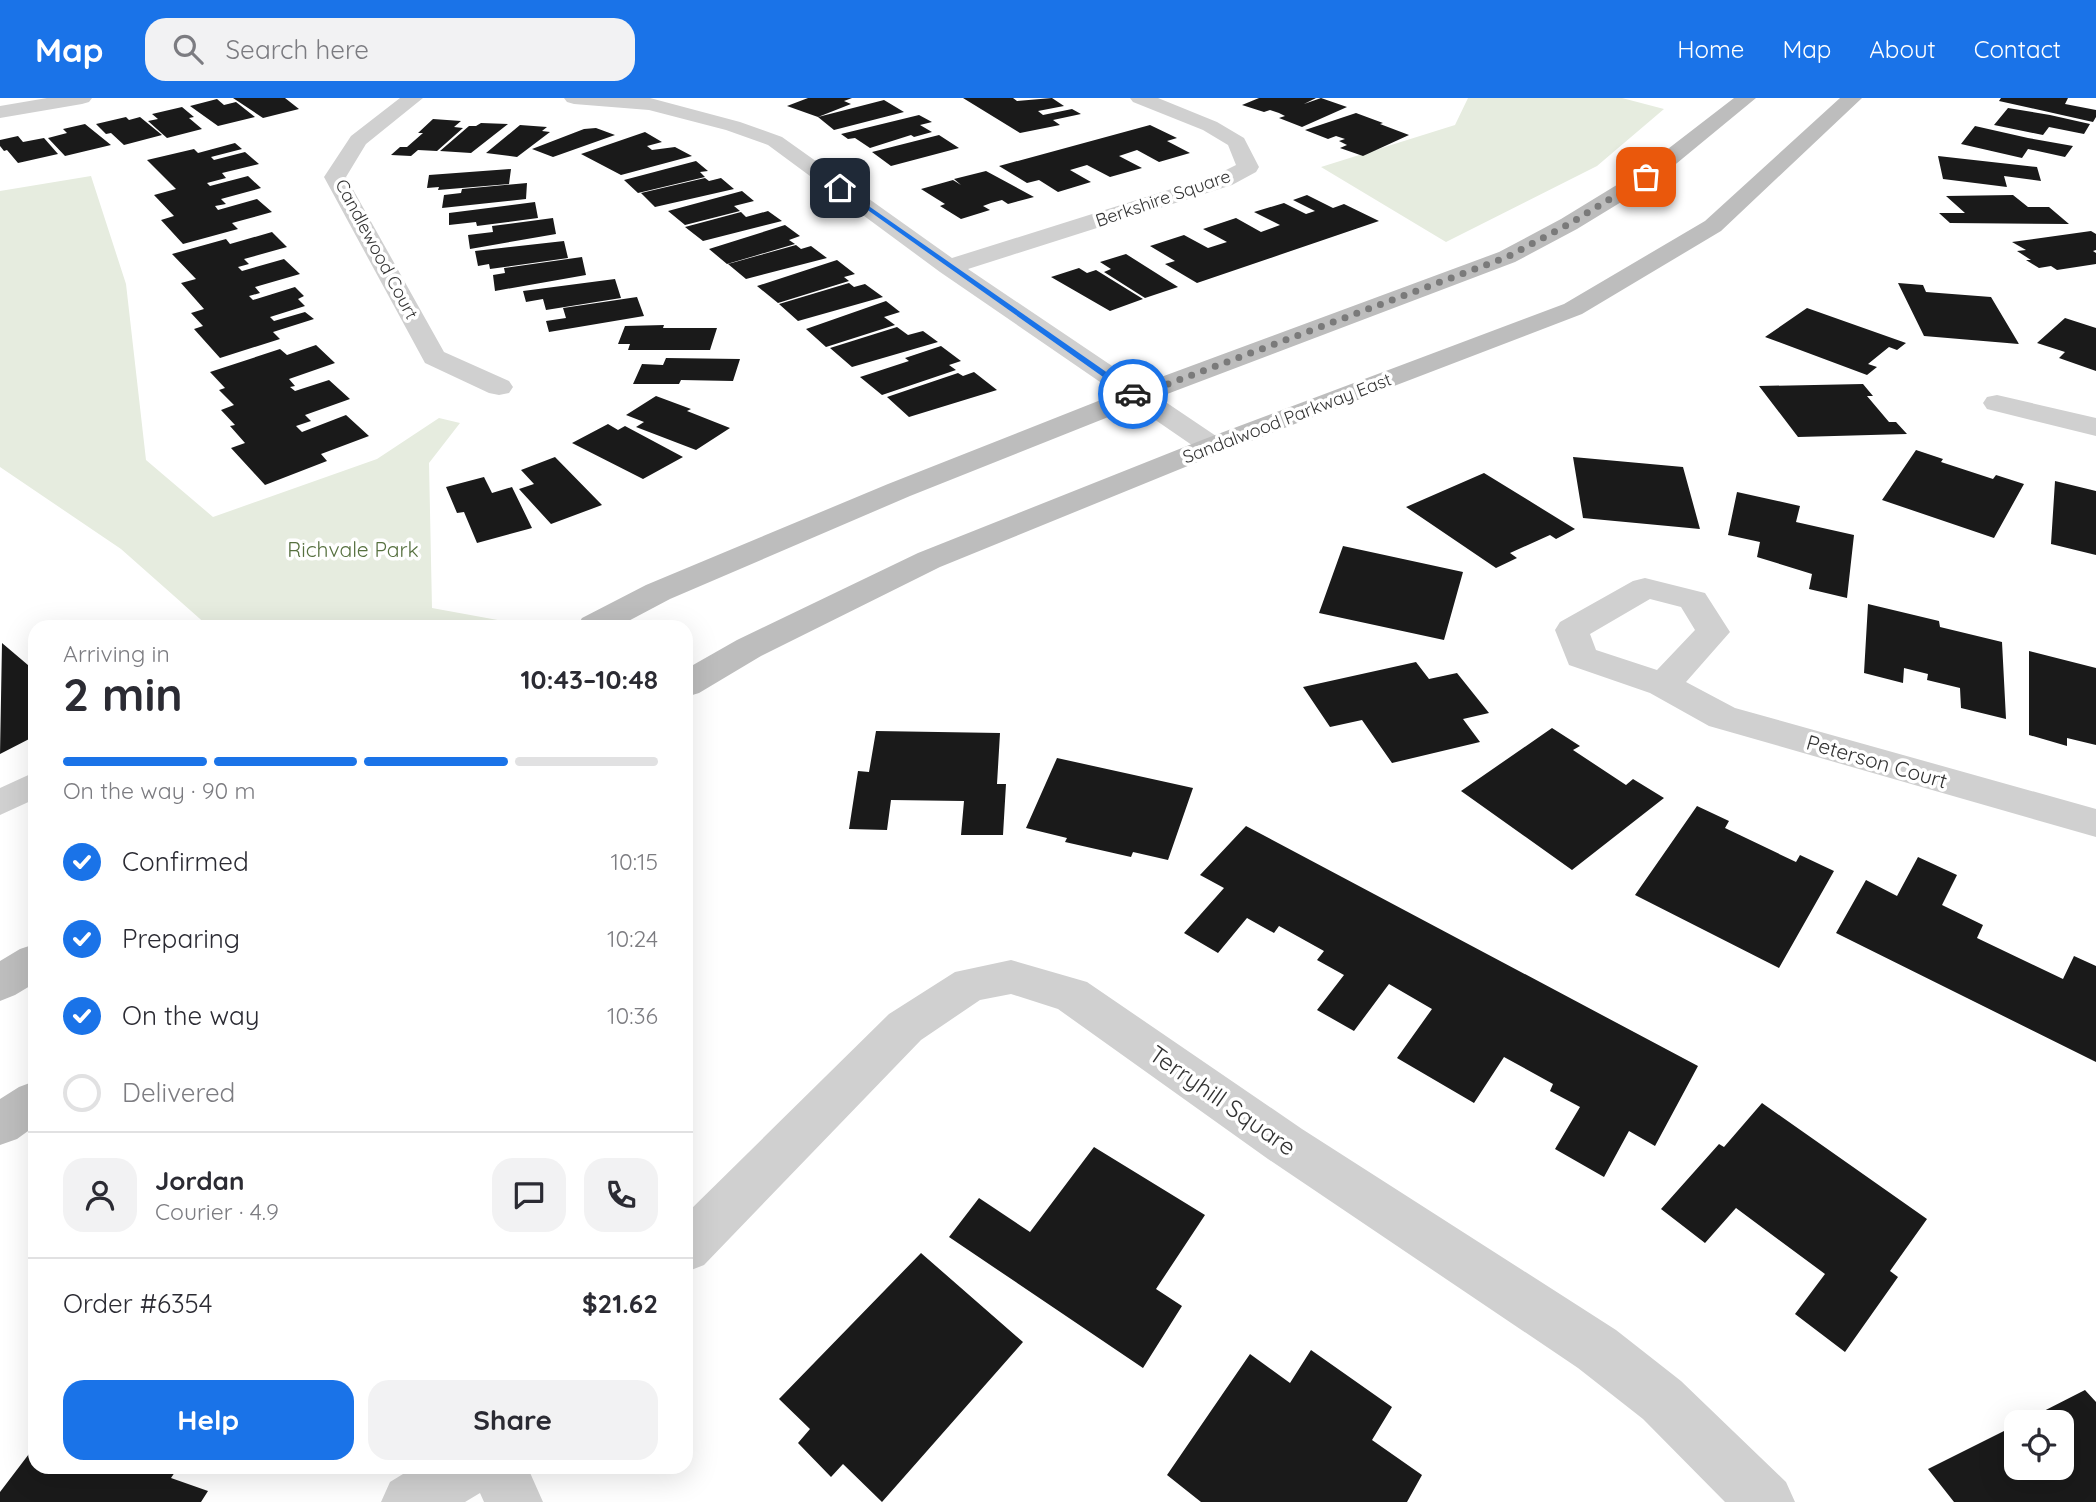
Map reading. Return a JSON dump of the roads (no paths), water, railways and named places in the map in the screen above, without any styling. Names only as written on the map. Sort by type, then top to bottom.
[{"type":"main road","points":[[606,620],[671,586],[899,490],[1136,396],[1507,257],[1569,224],[1646,177],[1746,98]]},
{"type":"main road","name":"Sandalwood Parkway East","points":[[693,681],[749,648],[929,560],[1212,446],[1573,309],[1713,226],[1852,98]]},
{"type":"main road","points":[[0,984],[28,966]]},
{"type":"main road","points":[[0,1124],[28,1106]]},
{"type":"street","points":[[0,112],[82,98]]},
{"type":"street","name":"Candlewood Court","points":[[413,98],[358,140],[335,177],[434,357],[499,387]]},
{"type":"street","points":[[575,98],[650,104],[721,122],[775,141],[949,267],[1212,446]]},
{"type":"street","name":"Berkshire Square","points":[[949,267],[1224,180],[1248,167],[1237,142],[1210,126],[1140,98]]},
{"type":"street","points":[[1997,403],[2096,427]]},
{"type":"street","name":"Peterson Court","points":[[1663,685],[1722,717],[2096,823]]},
{"type":"street","name":"Terryhill Square","points":[[693,1241],[905,1027],[970,985],[1011,977],[1072,995],[1285,1144],[1597,1349],[1662,1400],[1766,1502]]},
{"type":"street","points":[[410,1502],[458,1474]]},
{"type":"street","points":[[501,1474],[514,1502]]},
{"type":"lane","points":[[0,803],[28,788]]},
{"type":"park label","name":"Richvale Park","points":[[353,549]]}]
